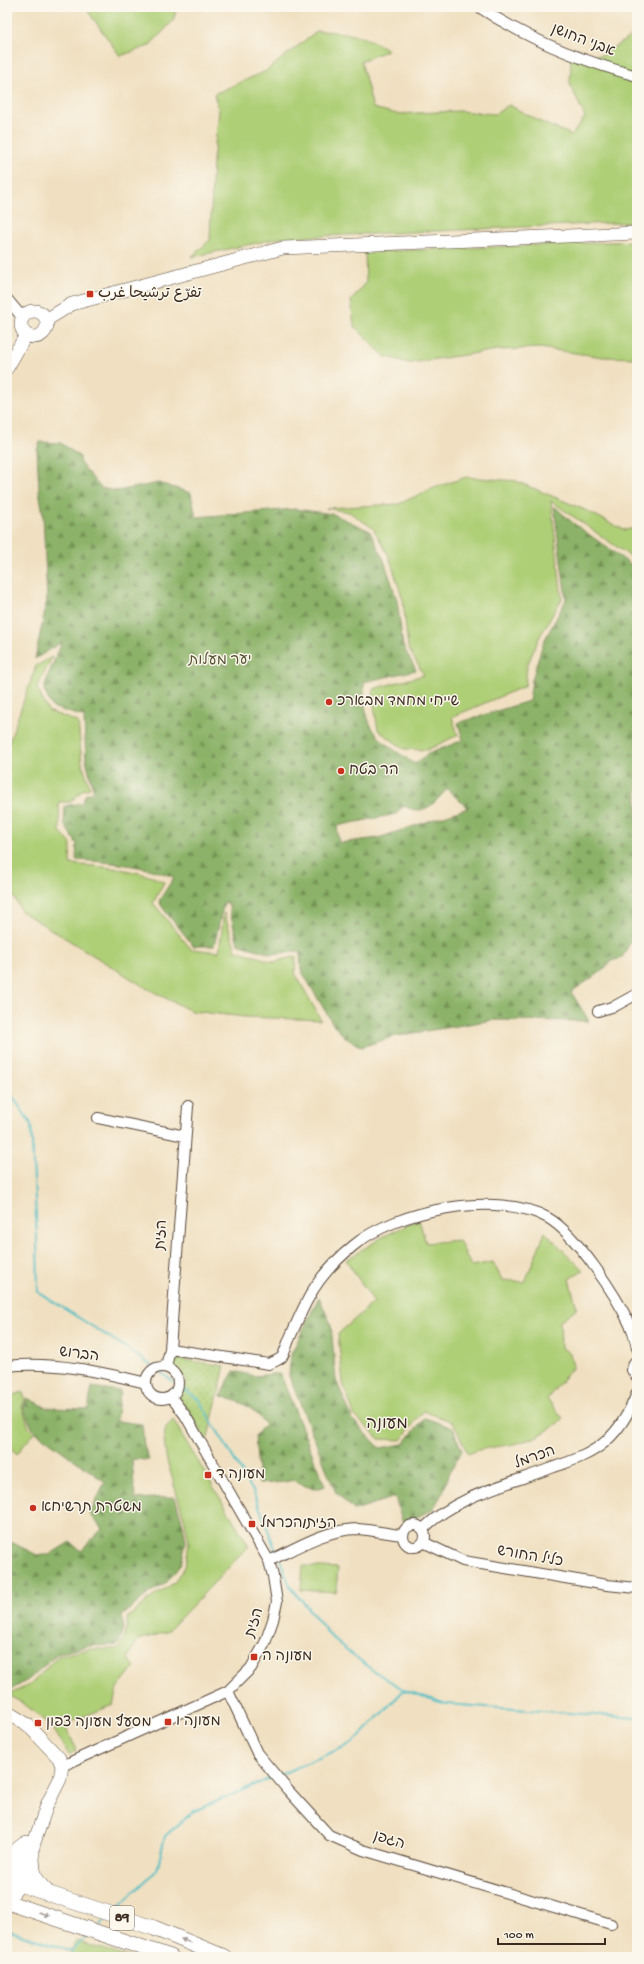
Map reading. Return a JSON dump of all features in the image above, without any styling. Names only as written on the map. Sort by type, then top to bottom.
[{"type":"highway","points":[[7,1858],[29,1846],[34,1878],[50,1895]]},
{"type":"highway","name":"89","points":[[12,1882],[154,1928],[222,1957]]},
{"type":"highway","name":"89","points":[[7,1901],[171,1957]]},
{"type":"main road","points":[[46,320],[72,304],[283,248],[637,232]]},
{"type":"main road","points":[[33,311],[41,313],[46,320],[46,328],[42,334],[34,337],[26,335],[20,325],[22,317],[33,311]]},
{"type":"main road","points":[[7,368],[26,335]]},
{"type":"main road","points":[[7,1712],[28,1725],[59,1758],[62,1766],[60,1779],[12,1882],[7,1901]]},
{"type":"street","name":"אבני החושן","points":[[480,8],[515,28],[564,52],[637,76]]},
{"type":"street","points":[[9,305],[22,317]]},
{"type":"street","points":[[598,1011],[615,1006],[637,994]]},
{"type":"street","name":"הזית","points":[[166,1367],[170,1349],[184,1136],[188,1106]]},
{"type":"street","points":[[98,1118],[184,1136]]},
{"type":"street","points":[[170,1349],[269,1364],[281,1358],[308,1298],[325,1275],[353,1246],[372,1232],[415,1214],[474,1205],[524,1209],[547,1217],[562,1227],[585,1253],[621,1307],[631,1326],[637,1348]]},
{"type":"street","points":[[637,1360],[634,1363],[632,1370],[637,1377]]},
{"type":"street","name":"הברוש","points":[[7,1366],[28,1364],[109,1374],[146,1383]]},
{"type":"street","points":[[166,1367],[173,1371],[178,1381],[178,1386],[171,1397],[160,1399],[154,1397],[147,1389],[146,1383],[150,1371],[155,1368],[166,1367]]},
{"type":"street","name":"הכרמל","points":[[423,1529],[446,1510],[469,1499],[583,1456],[606,1441],[628,1415],[637,1393]]},
{"type":"street","name":"הזית","points":[[62,1766],[228,1691],[252,1668],[265,1643],[273,1620],[276,1602],[273,1576],[269,1561],[185,1415],[171,1397]]},
{"type":"street","points":[[416,1525],[423,1529],[425,1535],[423,1542],[418,1546],[412,1546],[405,1541],[403,1536],[409,1526],[416,1525]]},
{"type":"street","points":[[269,1561],[316,1539],[339,1531],[358,1529],[403,1536]]},
{"type":"street","name":"כליל החורש","points":[[423,1542],[463,1561],[606,1585],[637,1588]]},
{"type":"street","name":"הגפן","points":[[228,1691],[257,1754],[329,1835],[363,1850],[611,1924]]},
{"type":"green space","points":[[85,7],[177,7],[173,21],[149,46],[120,56]]},
{"type":"green space","points":[[317,31],[336,32],[363,37],[388,50],[361,61],[373,108],[397,114],[459,111],[495,114],[509,105],[543,123],[572,135],[585,117],[570,84],[571,58],[603,55],[637,32],[637,222],[280,238],[191,257],[210,240],[213,160],[219,111],[214,94],[266,71]]},
{"type":"green space","points":[[637,241],[637,358],[603,357],[540,348],[498,350],[409,363],[384,356],[354,326],[351,301],[366,283],[365,252]]},
{"type":"green space","name":"יער מעלות","points":[[40,442],[61,443],[80,457],[80,463],[101,488],[117,491],[159,483],[191,493],[196,517],[295,509],[333,514],[370,531],[384,560],[397,600],[403,646],[416,670],[364,682],[366,712],[375,732],[382,740],[415,764],[428,754],[463,740],[458,723],[529,701],[532,680],[543,643],[566,600],[554,506],[573,523],[637,569],[637,929],[622,958],[611,961],[602,971],[571,992],[589,1021],[493,1020],[396,1036],[361,1047],[344,1036],[334,1026],[301,970],[300,951],[271,954],[238,944],[228,903],[224,902],[214,946],[193,946],[161,906],[159,901],[174,877],[126,865],[76,860],[77,844],[64,824],[65,806],[82,803],[86,794],[94,792],[86,760],[84,717],[52,707],[44,690],[48,675],[62,642],[35,659],[47,600],[43,514],[39,490],[37,450]],"holes":[[[447,789],[468,808],[378,838],[339,843],[337,826],[396,814],[404,806],[411,809],[423,809],[433,803]]]},
{"type":"green space","points":[[466,477],[516,481],[583,509],[624,530],[637,528],[637,561],[551,501],[562,599],[540,636],[527,666],[525,686],[452,717],[458,735],[427,750],[404,749],[378,730],[374,706],[373,689],[424,675],[408,648],[403,600],[389,556],[373,528],[349,512],[326,508],[399,504],[431,489]]},
{"type":"green space","points":[[52,657],[37,688],[48,711],[78,722],[82,763],[90,788],[82,790],[71,802],[59,802],[60,831],[71,844],[70,864],[130,871],[153,877],[164,882],[153,903],[191,949],[219,952],[224,913],[236,950],[274,962],[296,956],[295,973],[321,1020],[245,1017],[191,1011],[148,989],[21,911],[11,891],[7,869],[7,748],[36,666]]},
{"type":"green space","points":[[419,1220],[426,1243],[459,1240],[471,1266],[493,1262],[502,1280],[525,1282],[545,1232],[583,1270],[569,1279],[577,1308],[560,1321],[561,1348],[570,1353],[573,1367],[547,1399],[563,1418],[547,1431],[521,1442],[468,1454],[453,1422],[423,1411],[401,1440],[379,1439],[354,1415],[343,1383],[338,1334],[374,1302],[346,1260],[384,1236]]},
{"type":"green space","points":[[319,1297],[331,1325],[336,1380],[353,1420],[380,1448],[403,1444],[425,1418],[453,1428],[462,1451],[450,1472],[443,1492],[433,1509],[417,1517],[402,1521],[395,1497],[354,1510],[336,1493],[289,1376],[291,1354]]},
{"type":"green space","points":[[172,1358],[225,1366],[207,1441],[187,1408],[177,1397],[186,1384],[181,1373],[172,1365]]},
{"type":"green space","points":[[234,1371],[255,1376],[280,1373],[325,1486],[321,1488],[313,1488],[293,1480],[259,1484],[255,1436],[265,1424],[251,1409],[221,1396]]},
{"type":"green space","points":[[92,1387],[120,1391],[116,1421],[142,1424],[144,1446],[149,1460],[132,1459],[135,1499],[175,1497],[186,1542],[181,1564],[166,1583],[149,1593],[122,1616],[124,1629],[118,1645],[89,1646],[57,1654],[28,1680],[7,1692],[7,1540],[37,1555],[49,1555],[70,1542],[81,1551],[102,1529],[90,1514],[105,1482],[33,1430],[23,1408],[27,1398],[47,1408],[88,1409]]},
{"type":"green space","points":[[23,1392],[25,1399],[22,1407],[29,1428],[34,1433],[17,1454],[7,1445],[7,1397]]},
{"type":"green space","points":[[173,1420],[249,1546],[167,1632],[138,1640],[128,1658],[135,1667],[117,1689],[113,1705],[64,1724],[77,1750],[69,1755],[51,1725],[24,1704],[8,1695],[31,1684],[58,1656],[90,1649],[119,1649],[127,1630],[127,1618],[155,1595],[174,1583],[185,1567],[189,1543],[185,1522],[166,1457],[164,1438],[166,1427]]},
{"type":"green space","points":[[303,1566],[338,1568],[336,1592],[301,1590]]},
{"type":"green space","points":[[76,1941],[128,1957],[68,1957]]},
{"type":"waterway","points":[[7,1088],[31,1124],[37,1237],[38,1292],[125,1347],[199,1400],[254,1493],[277,1554]]},
{"type":"waterway","points":[[280,1560],[290,1586],[333,1639],[371,1669],[404,1690],[446,1704],[637,1718]]},
{"type":"waterway","points":[[279,1775],[353,1743],[404,1690]]},
{"type":"waterway","points":[[116,1909],[157,1870],[165,1836],[194,1811],[273,1777]]},
{"type":"waterway","points":[[99,1926],[106,1919]]},
{"type":"waterway","points":[[7,1930],[72,1951],[88,1936]]},
{"type":"place","name":"تفرّع ترشيحا غرب","points":[[90,294]]},
{"type":"place","name":"שייח' מחמד מבארכ","points":[[329,702]]},
{"type":"place","name":"הר בטח","points":[[341,771]]},
{"type":"place","name":"מעונה ד","points":[[208,1475]]},
{"type":"place","name":"משטרת תרשיחא","points":[[33,1508]]},
{"type":"place","name":"הזית/הכרמל","points":[[252,1524]]},
{"type":"place","name":"מעונה ה","points":[[254,1657]]},
{"type":"place","name":"מעונה ו","points":[[168,1722]]},
{"type":"place","name":"מסעף מעונה צפון","points":[[38,1723]]},
{"type":"district","name":"מעונה","points":[[387,1425]]}]
